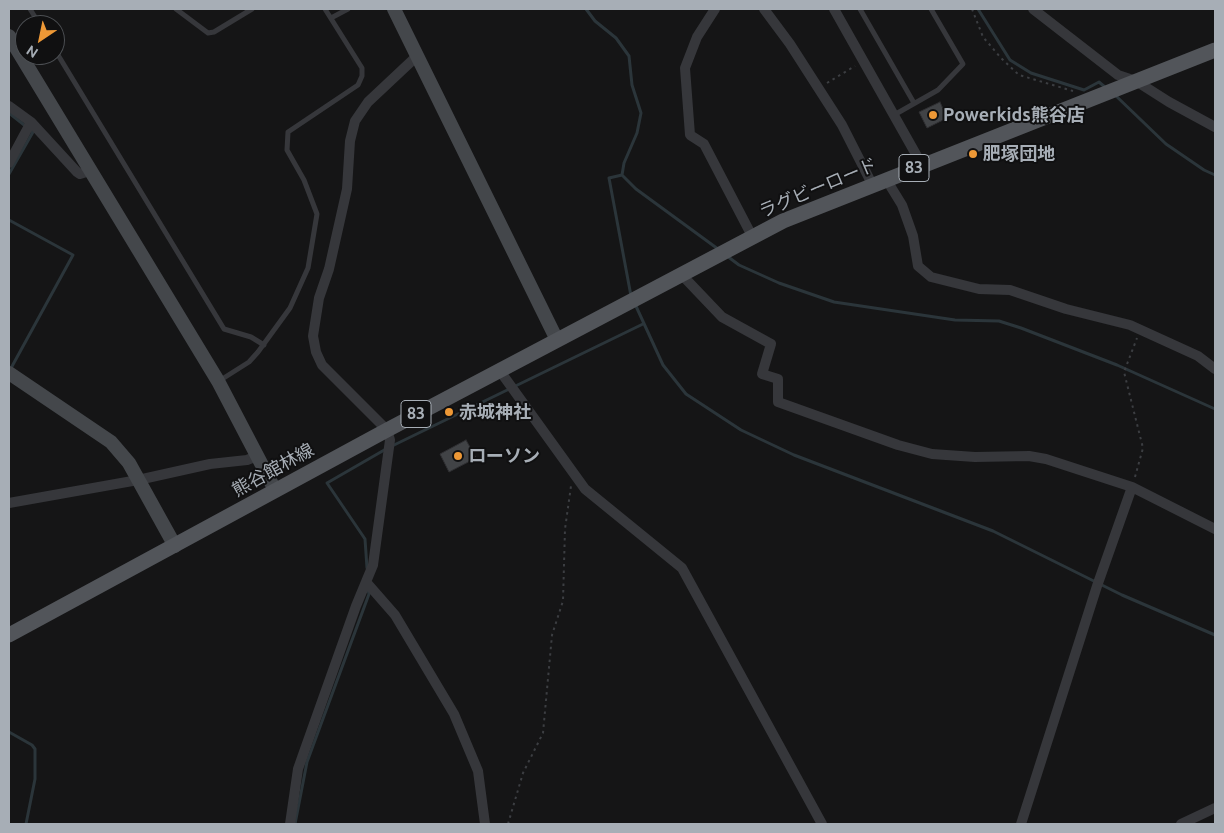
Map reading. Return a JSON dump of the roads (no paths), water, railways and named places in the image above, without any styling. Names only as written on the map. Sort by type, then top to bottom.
[{"type":"main road","name":"ラグビーロード","points":[[557,340],[752,236],[819,205],[1215,50]]},
{"type":"main road","name":"熊谷館林線","points":[[9,635],[387,430],[504,377],[557,340]]},
{"type":"street","points":[[394,9],[557,340]]},
{"type":"street","points":[[715,9],[697,36],[685,68],[690,135],[704,144],[752,236]]},
{"type":"street","points":[[764,9],[790,44],[879,182],[902,205],[913,236],[918,266],[930,277],[979,289],[1010,290],[1066,309],[1140,329],[1198,356],[1215,369]]},
{"type":"street","points":[[834,9],[922,165]]},
{"type":"street","points":[[1033,9],[1118,75],[1136,81],[1215,127]]},
{"type":"street","points":[[9,36],[218,381],[275,490]]},
{"type":"street","points":[[290,824],[298,769],[356,606],[367,583],[379,535],[390,440],[387,430],[322,365],[316,352],[313,336],[319,298],[329,269],[347,189],[351,136],[355,121],[368,102],[417,56]]},
{"type":"street","points":[[9,106],[31,122],[76,172],[80,174],[90,170]]},
{"type":"street","points":[[9,163],[31,122]]},
{"type":"street","points":[[681,274],[722,317],[771,344],[762,374],[778,379],[778,402],[898,445],[932,454],[975,457],[1029,456],[1046,460],[1132,487],[1215,529]]},
{"type":"street","points":[[9,373],[111,442],[129,462],[175,546]]},
{"type":"street","points":[[504,377],[585,489],[682,568],[822,824]]},
{"type":"street","points":[[9,503],[138,480],[216,462],[246,460],[257,456]]},
{"type":"street","points":[[1021,824],[1097,586],[1132,487]]},
{"type":"street","points":[[367,583],[395,615],[454,714],[478,771],[485,824]]},
{"type":"street","points":[[1181,824],[1215,808]]},
{"type":"lane","points":[[176,9],[208,33],[214,32],[252,9]]},
{"type":"lane","points":[[218,381],[249,362],[264,345],[290,308],[308,268],[317,214],[314,200],[286,150],[288,132],[358,85],[362,76],[362,68],[325,9]]},
{"type":"lane","points":[[331,18],[348,9]]},
{"type":"lane","points":[[860,9],[914,103]]},
{"type":"lane","points":[[894,115],[938,90],[962,64],[931,9]]},
{"type":"lane","points":[[64,65],[224,329],[251,336],[264,345]]},
{"type":"waterway","points":[[586,9],[595,21],[616,38],[629,56],[632,85],[641,113],[637,133],[624,163],[622,175]]},
{"type":"waterway","points":[[978,9],[1010,60],[1031,73],[1084,90],[1099,82],[1106,88]]},
{"type":"waterway","points":[[1115,95],[1166,144],[1204,170],[1215,175]]},
{"type":"waterway","points":[[9,113],[33,132],[9,174]]},
{"type":"waterway","points":[[622,175],[609,178],[631,296]]},
{"type":"waterway","points":[[622,175],[636,189],[718,249]]},
{"type":"waterway","points":[[9,220],[73,255],[10,370]]},
{"type":"waterway","points":[[727,256],[739,265],[779,283],[834,302],[955,320],[999,321],[1117,365],[1215,409]]},
{"type":"waterway","points":[[635,304],[663,365],[686,394],[741,430],[794,455],[993,531],[1122,595],[1215,635]]},
{"type":"waterway","points":[[392,446],[643,324]]},
{"type":"waterway","points":[[367,568],[365,539],[327,483],[386,449]]},
{"type":"waterway","points":[[295,824],[307,762],[369,594],[368,590]]},
{"type":"waterway","points":[[9,732],[32,745],[35,749],[35,779],[26,824]]},
{"type":"place","name":"Powerkids熊谷店","points":[[933,115]]},
{"type":"place","name":"肥塚団地","points":[[973,154]]},
{"type":"place","name":"赤城神社","points":[[449,412]]},
{"type":"place","name":"ローソン","points":[[458,456]]}]
